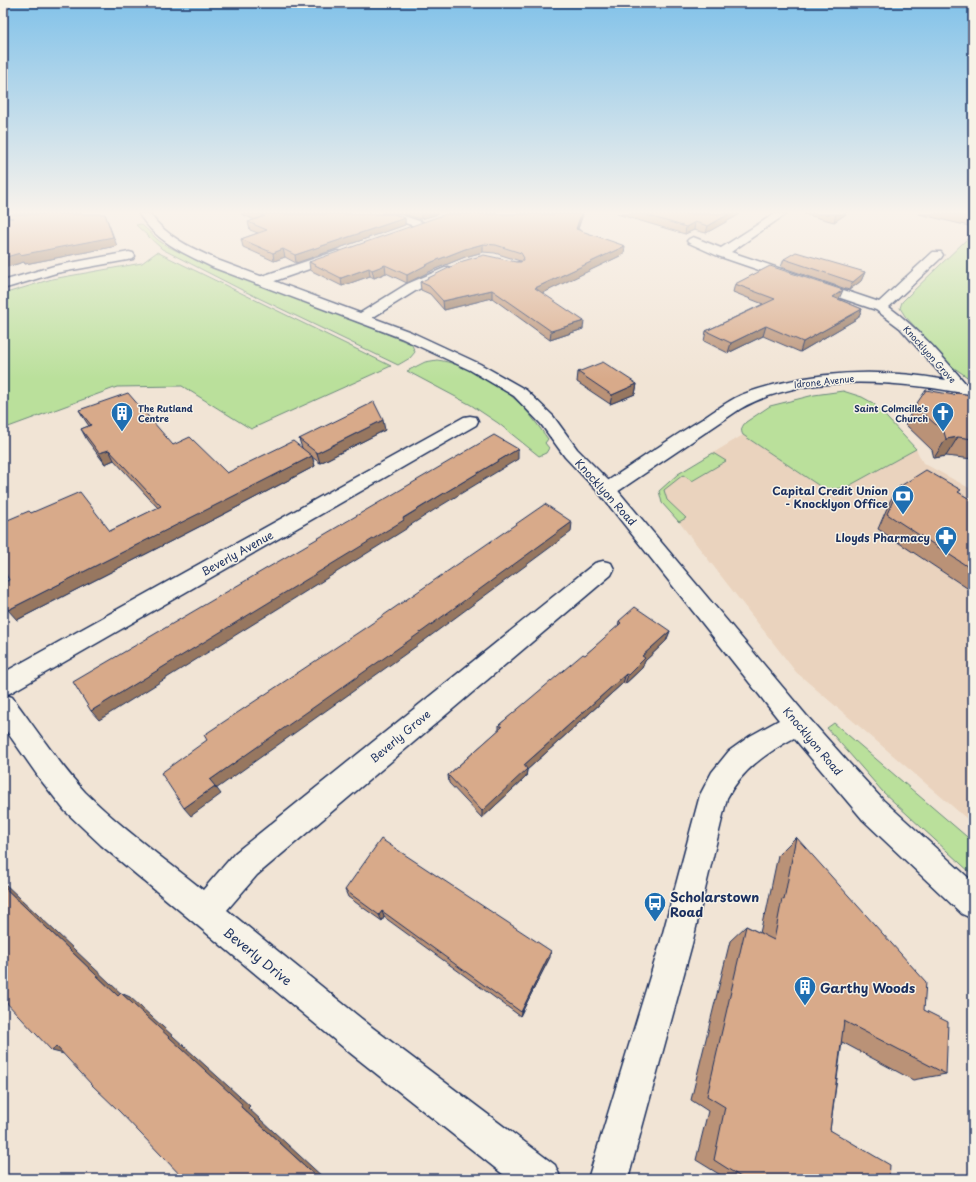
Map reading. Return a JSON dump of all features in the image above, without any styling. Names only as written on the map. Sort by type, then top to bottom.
[{"type":"street","points":[[3,285],[59,269]]},
{"type":"street","name":"Knocklyon Road","points":[[230,269],[362,318],[439,349],[500,380],[520,393],[547,420],[571,453],[607,490],[797,723],[873,810],[973,903]]},
{"type":"street","points":[[261,281],[295,269]]},
{"type":"street","points":[[362,318],[412,287],[450,269]]},
{"type":"street","name":"Knocklyon Grove","points":[[770,269],[881,307],[904,325],[966,388]]},
{"type":"street","points":[[881,307],[922,269]]},
{"type":"street","name":"Idrone Avenue","points":[[607,490],[742,401],[794,383],[843,377],[894,378],[930,381],[966,388]]},
{"type":"street","name":"Beverly Avenue","points":[[3,685],[470,421]]},
{"type":"street","name":"Beverly Grove","points":[[204,912],[246,864],[603,569]]},
{"type":"street","name":"Beverly Drive","points":[[3,705],[50,770],[75,801],[111,835],[362,1040],[541,1179]]},
{"type":"street","points":[[608,1179],[676,944],[714,795],[722,778],[745,754],[763,741],[797,723]]},
{"type":"shaded area","points":[[743,435],[821,487],[829,489],[845,488],[916,449],[923,463],[973,490],[973,824],[796,672],[679,522],[662,503],[659,491],[678,474]]},
{"type":"green space","points":[[107,269],[192,269],[391,366],[251,429],[182,386],[117,387],[3,429],[3,294],[52,279]]},
{"type":"green space","points":[[201,269],[218,269],[353,320],[409,343],[412,345],[415,352],[410,358],[398,365]]},
{"type":"green space","points":[[936,269],[973,269],[973,381],[950,365],[905,316],[900,308],[902,302]]},
{"type":"green space","points":[[437,360],[458,365],[469,370],[492,382],[511,396],[527,411],[548,439],[545,443],[549,448],[546,453],[539,456],[498,423],[471,405],[407,371],[425,362]]},
{"type":"green space","points":[[843,391],[862,397],[873,403],[916,449],[845,488],[829,489],[821,487],[742,433],[743,425],[746,422],[770,406],[814,395]]},
{"type":"green space","points":[[713,453],[726,461],[692,481],[683,475],[664,490],[667,500],[686,518],[679,522],[662,503],[659,491],[678,474]]},
{"type":"green space","points":[[834,723],[973,842],[973,875],[883,792],[827,728]]},
{"type":"building","points":[[323,269],[366,269],[341,278]]},
{"type":"building","points":[[394,269],[418,269],[407,275]]},
{"type":"building","points":[[446,269],[575,269],[535,288],[584,321],[551,331],[492,290],[443,301],[429,286],[420,282]]},
{"type":"building","points":[[764,269],[780,269],[843,290],[833,297],[862,309],[803,342],[766,326],[731,343],[706,331],[775,299],[735,284]]},
{"type":"building","points":[[814,269],[855,269],[865,272],[853,282]]},
{"type":"building","points":[[603,362],[637,384],[612,395],[578,372]]},
{"type":"building","points":[[926,390],[954,395],[956,393],[973,395],[973,439],[958,437],[946,439],[944,432],[915,406]]},
{"type":"building","points":[[128,393],[173,445],[190,437],[227,473],[293,441],[312,456],[8,610],[3,602],[3,583],[9,580],[3,569],[3,522],[29,511],[31,513],[80,492],[110,531],[161,506],[109,450],[99,453],[81,429],[91,425],[79,410]]},
{"type":"building","points":[[374,402],[383,420],[317,453],[299,439]]},
{"type":"building","points":[[494,435],[518,449],[403,518],[404,520],[91,711],[73,682]]},
{"type":"building","points":[[926,470],[961,490],[958,492],[973,501],[973,570],[887,514],[899,487]]},
{"type":"building","points":[[545,504],[572,522],[424,630],[210,780],[215,786],[184,808],[161,773],[207,740],[204,735],[368,626]]},
{"type":"building","points":[[635,607],[670,631],[642,656],[645,658],[628,675],[626,674],[524,765],[527,769],[482,811],[448,775],[502,727],[499,725],[583,654],[585,655],[621,623],[619,621]]},
{"type":"building","name":"Garthy Woods","points":[[796,837],[926,982],[924,1010],[948,1022],[946,1074],[844,1021],[830,1130],[890,1165],[889,1179],[744,1179],[714,1160],[725,1107],[707,1096],[746,926],[774,940],[782,899],[784,900]]},
{"type":"building","points":[[381,839],[551,951],[521,1012],[382,911],[379,915],[345,890]]},
{"type":"building","points":[[3,886],[118,996],[121,993],[242,1104],[241,1107],[319,1179],[184,1179],[56,1046],[52,1051],[3,999]]},
{"type":"place","name":"The Rutland Centre","points":[[122,432]]},
{"type":"place","name":"Saint Colmcille's Church","points":[[943,432]]},
{"type":"place","name":"Capital Credit Union - Knocklyon Office","points":[[903,516]]},
{"type":"place","name":"Lloyds Pharmacy","points":[[946,556]]},
{"type":"place","name":"Scholarstown Road","points":[[655,922]]},
{"type":"place","name":"Garthy Woods","points":[[805,1006]]}]
